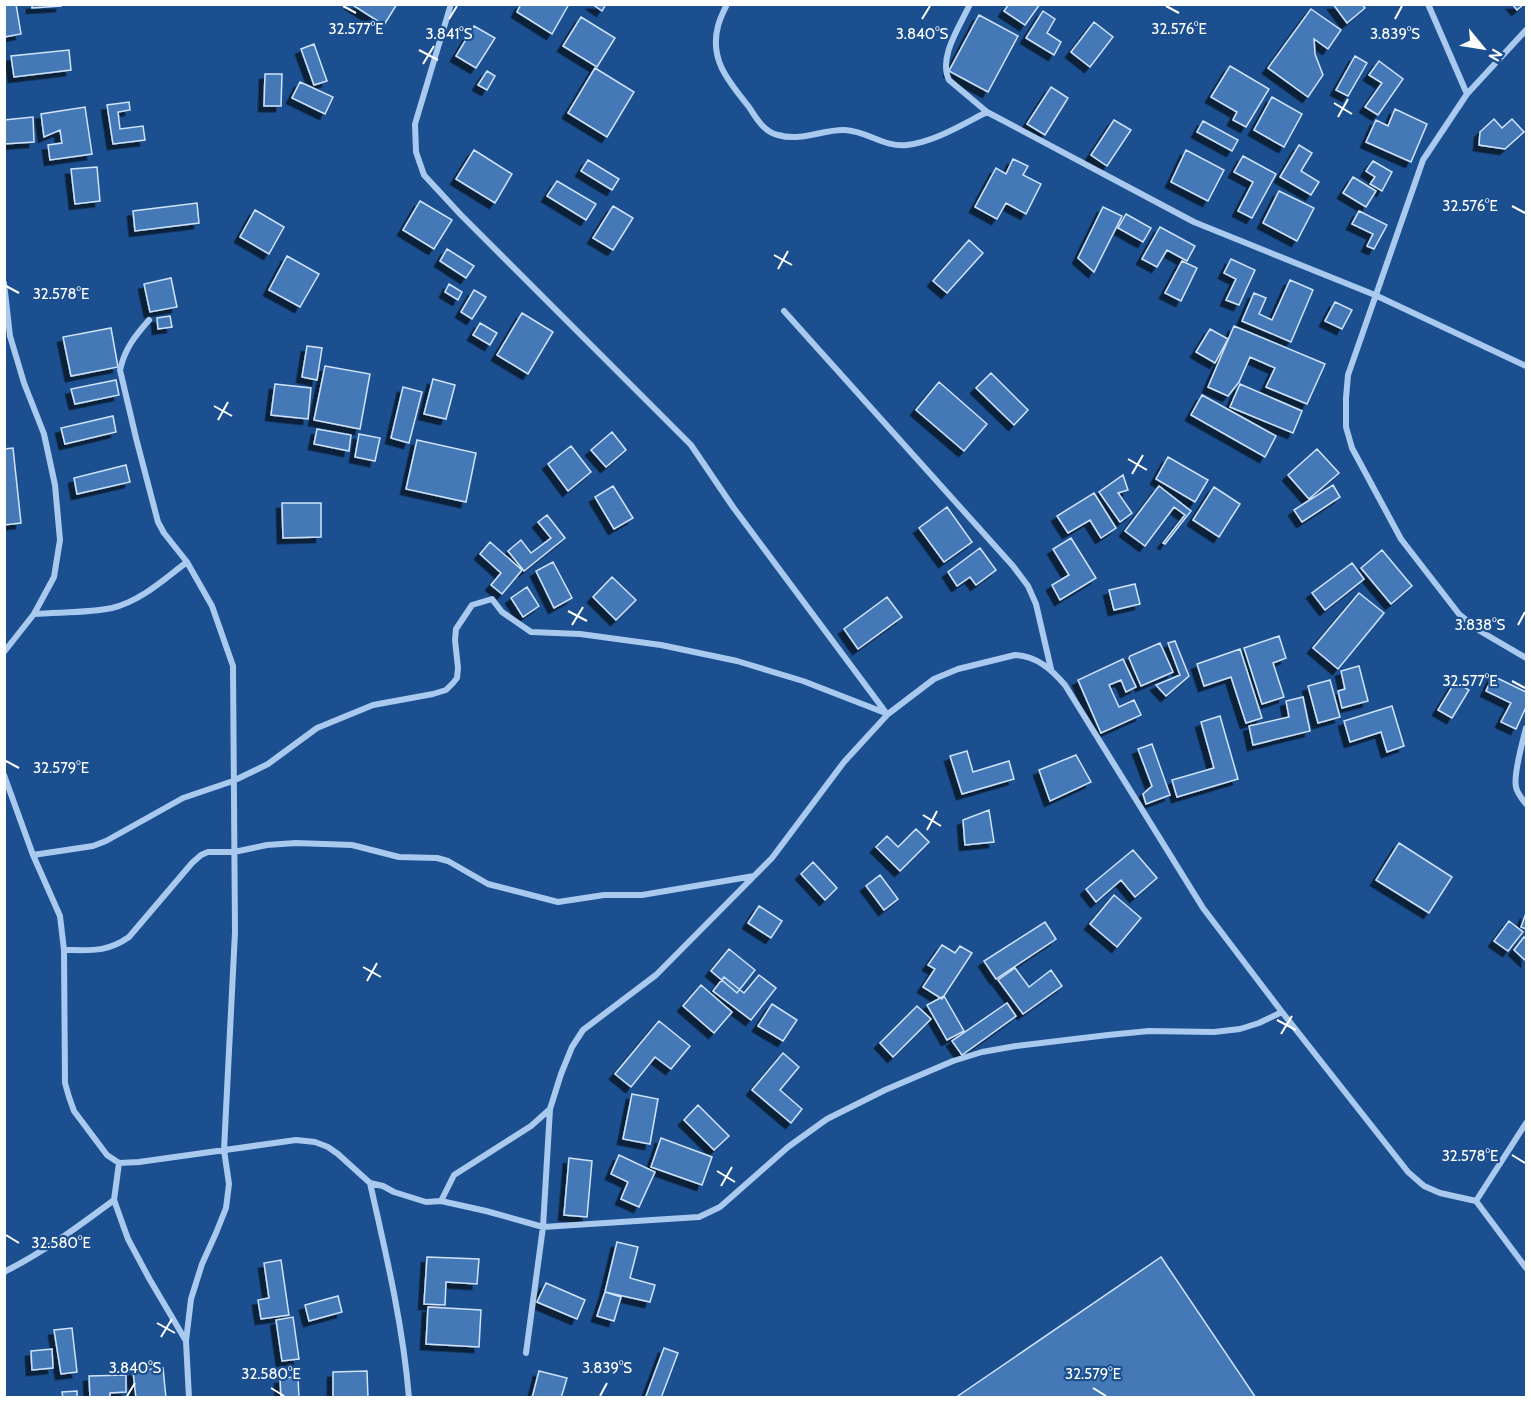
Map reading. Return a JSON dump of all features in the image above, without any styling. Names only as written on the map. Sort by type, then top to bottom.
[{"type":"street","points":[[451,4],[415,124],[416,152],[424,175],[460,215],[691,446],[733,507],[888,714]]},
{"type":"street","points":[[727,4],[718,24],[717,57],[724,76],[771,133],[792,138],[845,130],[893,145],[906,145],[934,139],[987,112]]},
{"type":"street","points":[[970,4],[947,54],[946,73],[949,80],[987,112],[1194,222],[1375,295],[1527,366]]},
{"type":"street","points":[[1428,4],[1467,94]]},
{"type":"street","points":[[1527,30],[1467,94],[1423,160],[1348,375],[1346,398],[1346,427],[1352,448],[1401,539],[1459,614],[1480,631],[1527,658]]},
{"type":"street","points":[[4,283],[10,336],[24,383],[44,434],[55,485],[60,540],[54,577],[34,614],[4,652]]},
{"type":"street","points":[[784,311],[1013,566],[1028,586],[1036,604],[1051,669]]},
{"type":"street","points":[[149,320],[129,345],[120,370],[158,522],[187,562],[212,606],[232,666],[234,691],[235,932],[224,1150],[229,1184],[225,1208],[202,1264],[191,1299],[186,1341],[189,1398]]},
{"type":"street","points":[[34,614],[114,608],[148,591],[187,562]]},
{"type":"street","points":[[33,855],[106,842],[183,798],[233,781],[275,759],[317,728],[373,705],[446,690],[457,678],[456,629],[472,604],[492,598],[502,612],[531,632],[580,634],[649,643],[737,661],[802,681],[888,714]]},
{"type":"street","points":[[526,1353],[543,1227],[550,1109],[572,1047],[583,1030],[656,975],[772,858],[844,762],[888,714],[934,679],[958,669],[1015,655],[1035,660],[1051,669],[1065,685],[1203,908],[1408,1172],[1424,1186],[1440,1193],[1476,1201],[1527,1268]]},
{"type":"street","points":[[1527,728],[1522,742],[1515,786],[1527,804]]},
{"type":"street","points":[[4,775],[33,855],[60,915],[64,950],[66,1083],[69,1097],[74,1111],[107,1155],[119,1163],[296,1140],[315,1142],[328,1147],[370,1183],[394,1192],[426,1202],[441,1201],[486,1211],[543,1227],[699,1216],[720,1207],[788,1147],[827,1119],[885,1090],[953,1061],[982,1052],[1016,1046],[1149,1031],[1214,1032],[1240,1029],[1282,1012]]},
{"type":"street","points":[[64,950],[101,950],[119,944],[129,937],[201,855],[214,851],[234,852],[267,845],[296,843],[352,845],[399,857],[437,858],[448,861],[488,884],[558,902],[604,895],[642,895],[754,876]]},
{"type":"street","points":[[441,1201],[454,1175],[531,1126],[550,1109]]},
{"type":"street","points":[[1476,1201],[1527,1123]]},
{"type":"street","points":[[119,1163],[114,1200],[128,1239],[186,1341]]},
{"type":"street","points":[[370,1183],[392,1285],[409,1398]]},
{"type":"street","points":[[4,1272],[58,1241],[114,1200]]},
{"type":"building","points":[[4,4],[16,4],[21,34],[4,37]]},
{"type":"building","points":[[32,4],[61,4],[61,6],[32,8]]},
{"type":"building","points":[[351,4],[397,4],[384,25]]},
{"type":"building","points":[[521,4],[569,4],[552,34],[517,12]]},
{"type":"building","points":[[592,4],[606,4],[602,11]]},
{"type":"building","points":[[1009,4],[1040,4],[1025,25],[1004,11]]},
{"type":"building","points":[[1333,4],[1362,4],[1365,8],[1347,23]]},
{"type":"building","points":[[1512,4],[1524,4],[1517,10]]},
{"type":"building","points":[[1311,9],[1341,30],[1328,49],[1314,39],[1315,54],[1323,75],[1308,97],[1268,68]]},
{"type":"building","points":[[1043,11],[1055,19],[1047,33],[1061,42],[1054,55],[1026,38]]},
{"type":"building","points":[[979,15],[1018,36],[988,92],[949,71]]},
{"type":"building","points":[[581,17],[615,38],[597,67],[563,46]]},
{"type":"building","points":[[1094,22],[1113,37],[1090,67],[1071,52]]},
{"type":"building","points":[[474,26],[495,38],[476,68],[456,56]]},
{"type":"building","points":[[314,44],[327,81],[314,85],[301,49]]},
{"type":"building","points":[[69,50],[71,70],[14,77],[11,56]]},
{"type":"building","points":[[1355,56],[1367,63],[1348,96],[1336,90]]},
{"type":"building","points":[[1379,61],[1403,79],[1378,115],[1365,107],[1382,83],[1369,75]]},
{"type":"building","points":[[1230,66],[1269,89],[1246,127],[1233,120],[1237,112],[1211,97]]},
{"type":"building","points":[[595,68],[634,92],[607,137],[568,113]]},
{"type":"building","points":[[487,71],[495,76],[487,90],[478,85]]},
{"type":"building","points":[[265,74],[282,74],[281,106],[264,106]]},
{"type":"building","points":[[300,82],[333,97],[325,114],[292,98]]},
{"type":"building","points":[[1051,87],[1068,98],[1045,135],[1027,124]]},
{"type":"building","points":[[1272,97],[1302,114],[1284,147],[1254,130]]},
{"type":"building","points":[[129,102],[130,110],[118,112],[120,129],[143,126],[145,140],[113,144],[107,105]]},
{"type":"building","points":[[85,107],[92,154],[50,160],[48,145],[62,143],[60,130],[44,137],[41,114]]},
{"type":"building","points":[[1395,109],[1427,124],[1411,162],[1366,142],[1376,120],[1388,126]]},
{"type":"building","points":[[33,117],[34,142],[4,144],[4,120]]},
{"type":"building","points":[[1494,119],[1502,128],[1512,119],[1524,132],[1505,149],[1479,145],[1480,132]]},
{"type":"building","points":[[1114,120],[1131,130],[1107,166],[1091,155]]},
{"type":"building","points":[[1203,121],[1238,140],[1232,151],[1197,132]]},
{"type":"building","points":[[1299,145],[1312,153],[1301,171],[1319,182],[1311,195],[1280,177]]},
{"type":"building","points":[[474,150],[512,174],[495,203],[456,179]]},
{"type":"building","points":[[1186,150],[1224,170],[1208,201],[1171,182]]},
{"type":"building","points":[[1243,156],[1276,174],[1252,218],[1238,211],[1253,182],[1234,172]]},
{"type":"building","points":[[1013,159],[1028,166],[1023,175],[1041,184],[1026,214],[1006,203],[997,219],[975,207],[996,168],[1006,174]]},
{"type":"building","points":[[588,160],[619,179],[612,190],[581,171]]},
{"type":"building","points":[[1373,161],[1392,172],[1382,191],[1370,184],[1375,177],[1366,171]]},
{"type":"building","points":[[97,167],[100,201],[75,204],[71,169]]},
{"type":"building","points":[[1353,177],[1376,191],[1366,207],[1343,193]]},
{"type":"building","points":[[557,181],[596,204],[586,220],[547,196]]},
{"type":"building","points":[[1279,191],[1314,208],[1297,241],[1263,223]]},
{"type":"building","points":[[420,201],[452,220],[434,249],[403,230]]},
{"type":"building","points":[[197,203],[199,223],[135,231],[133,211]]},
{"type":"building","points":[[613,206],[633,218],[613,250],[593,238]]},
{"type":"building","points":[[1103,207],[1122,216],[1094,272],[1078,258]]},
{"type":"building","points":[[255,210],[284,227],[269,254],[240,237]]},
{"type":"building","points":[[1359,211],[1387,225],[1374,249],[1367,246],[1373,234],[1352,224]]},
{"type":"building","points":[[1126,214],[1151,228],[1143,242],[1118,228]]},
{"type":"building","points":[[1160,227],[1195,246],[1187,261],[1167,250],[1157,267],[1142,259]]},
{"type":"building","points":[[969,240],[983,253],[947,293],[933,281]]},
{"type":"building","points":[[447,249],[474,266],[466,278],[440,261]]},
{"type":"building","points":[[287,256],[319,274],[300,307],[269,290]]},
{"type":"building","points":[[1231,259],[1255,270],[1239,305],[1226,300],[1236,279],[1224,273]]},
{"type":"building","points":[[1182,261],[1197,268],[1181,301],[1165,293]]},
{"type":"building","points":[[171,278],[177,307],[150,312],[144,284]]},
{"type":"building","points":[[1290,280],[1313,290],[1291,342],[1242,321],[1254,293],[1266,298],[1259,314],[1272,320]]},
{"type":"building","points":[[449,284],[462,292],[458,300],[445,292]]},
{"type":"building","points":[[474,290],[486,297],[472,319],[461,312]]},
{"type":"building","points":[[1335,302],[1352,310],[1342,329],[1325,321]]},
{"type":"building","points":[[522,313],[553,332],[528,374],[497,355]]},
{"type":"building","points":[[170,316],[172,327],[158,329],[157,318]]},
{"type":"building","points":[[480,323],[497,333],[490,345],[473,335]]},
{"type":"building","points":[[1234,326],[1325,364],[1307,404],[1266,387],[1275,368],[1250,357],[1239,382],[1228,396],[1208,387]]},
{"type":"building","points":[[111,328],[118,367],[71,376],[63,337]]},
{"type":"building","points":[[1210,329],[1228,339],[1215,363],[1196,352]]},
{"type":"building","points":[[307,346],[322,348],[317,380],[302,377]]},
{"type":"building","points":[[325,366],[370,374],[360,429],[314,420]]},
{"type":"building","points":[[991,373],[1028,410],[1014,425],[976,388]]},
{"type":"building","points":[[433,379],[455,385],[446,419],[424,414]]},
{"type":"building","points":[[116,380],[119,395],[75,404],[71,389]]},
{"type":"building","points":[[939,382],[987,424],[964,451],[916,410]]},
{"type":"building","points":[[275,384],[311,388],[308,419],[271,415]]},
{"type":"building","points":[[1240,384],[1302,411],[1293,433],[1230,407]]},
{"type":"building","points":[[403,387],[422,392],[409,443],[391,438]]},
{"type":"building","points":[[1202,395],[1276,436],[1265,457],[1191,415]]},
{"type":"building","points":[[113,416],[116,432],[65,444],[61,428]]},
{"type":"building","points":[[317,429],[351,435],[349,451],[314,444]]},
{"type":"building","points":[[612,432],[626,450],[606,467],[591,450]]},
{"type":"building","points":[[359,434],[380,438],[375,461],[355,457]]},
{"type":"building","points":[[417,440],[476,453],[466,502],[406,489]]},
{"type":"building","points":[[571,446],[591,472],[568,491],[548,464]]},
{"type":"building","points":[[13,448],[21,523],[4,525],[4,449]]},
{"type":"building","points":[[1317,449],[1339,473],[1309,499],[1288,475]]},
{"type":"building","points":[[1168,457],[1208,480],[1195,502],[1156,479]]},
{"type":"building","points":[[126,465],[130,482],[77,494],[74,478]]},
{"type":"building","points":[[1123,475],[1128,490],[1118,493],[1132,513],[1120,522],[1099,492]]},
{"type":"building","points":[[1333,485],[1340,497],[1302,522],[1294,510]]},
{"type":"building","points":[[613,486],[633,518],[614,529],[595,497]]},
{"type":"building","points":[[1159,486],[1191,511],[1165,544],[1163,543],[1185,515],[1174,507],[1145,546],[1125,531]]},
{"type":"building","points":[[1214,487],[1240,504],[1219,537],[1193,520]]},
{"type":"building","points":[[1094,493],[1116,528],[1101,538],[1090,520],[1068,533],[1057,516]]},
{"type":"building","points":[[282,503],[321,503],[321,537],[283,538]]},
{"type":"building","points":[[947,507],[972,542],[944,562],[919,528]]},
{"type":"building","points":[[547,515],[565,538],[524,571],[508,551],[521,540],[531,553],[551,538],[538,522]]},
{"type":"building","points":[[1071,538],[1096,578],[1060,600],[1052,585],[1069,575],[1053,549]]},
{"type":"building","points":[[490,542],[522,570],[502,594],[491,585],[501,573],[480,554]]},
{"type":"building","points":[[980,548],[996,570],[976,585],[970,577],[957,586],[948,572]]},
{"type":"building","points":[[1382,550],[1412,586],[1391,604],[1361,568]]},
{"type":"building","points":[[553,562],[572,598],[554,608],[536,571]]},
{"type":"building","points":[[1352,563],[1364,579],[1325,610],[1312,593]]},
{"type":"building","points":[[612,577],[636,600],[616,620],[593,597]]},
{"type":"building","points":[[1135,584],[1140,604],[1114,610],[1109,590]]},
{"type":"building","points":[[527,587],[539,606],[523,617],[511,598]]},
{"type":"building","points":[[1359,593],[1384,613],[1338,669],[1313,648]]},
{"type":"building","points":[[887,597],[902,617],[858,649],[844,629]]},
{"type":"building","points":[[1279,636],[1286,658],[1273,663],[1284,697],[1262,704],[1244,648]]},
{"type":"building","points":[[1175,641],[1189,676],[1166,696],[1156,685],[1180,675],[1168,643]]},
{"type":"building","points":[[1160,643],[1173,672],[1141,686],[1129,658]]},
{"type":"building","points":[[1240,649],[1262,718],[1246,723],[1231,677],[1204,686],[1197,664]]},
{"type":"building","points":[[1123,659],[1136,687],[1126,692],[1121,680],[1109,685],[1119,707],[1134,700],[1141,715],[1101,733],[1078,680]]},
{"type":"building","points":[[1359,666],[1368,701],[1342,708],[1338,691],[1345,689],[1341,671]]},
{"type":"building","points":[[1493,676],[1526,692],[1526,707],[1516,729],[1501,722],[1511,703],[1486,691]]},
{"type":"building","points":[[1330,680],[1340,717],[1318,723],[1308,686]]},
{"type":"building","points":[[1455,682],[1469,690],[1452,718],[1438,710]]},
{"type":"building","points":[[1303,697],[1310,731],[1253,745],[1249,726],[1289,717],[1286,701]]},
{"type":"building","points":[[1392,706],[1404,746],[1387,752],[1381,732],[1350,742],[1344,721]]},
{"type":"building","points":[[1220,716],[1238,779],[1177,797],[1172,780],[1214,768],[1201,722]]},
{"type":"building","points":[[1152,744],[1170,795],[1146,804],[1143,794],[1152,786],[1138,749]]},
{"type":"building","points":[[967,751],[973,772],[1009,761],[1014,779],[962,794],[950,756]]},
{"type":"building","points":[[1076,755],[1091,782],[1050,801],[1039,770]]},
{"type":"building","points":[[989,810],[994,842],[965,845],[963,820]]},
{"type":"building","points":[[916,829],[929,842],[900,871],[876,847],[887,836],[898,847]]},
{"type":"building","points":[[1399,843],[1452,877],[1429,913],[1376,880]]},
{"type":"building","points":[[1133,850],[1157,878],[1135,897],[1121,880],[1096,902],[1086,889]]},
{"type":"building","points":[[813,862],[837,888],[825,900],[801,874]]},
{"type":"building","points":[[880,875],[898,899],[884,910],[866,886]]},
{"type":"building","points":[[1114,895],[1141,918],[1117,947],[1090,924]]},
{"type":"building","points":[[759,906],[782,921],[771,938],[748,923]]},
{"type":"building","points":[[1526,913],[1526,929],[1521,927]]},
{"type":"building","points":[[1509,921],[1523,932],[1508,951],[1494,941]]},
{"type":"building","points":[[1045,922],[1056,939],[996,979],[984,961]]},
{"type":"building","points":[[1524,937],[1526,939],[1526,961],[1514,950]]},
{"type":"building","points":[[942,945],[955,953],[960,946],[972,953],[942,999],[923,987],[935,969],[928,965]]},
{"type":"building","points":[[729,949],[755,970],[737,993],[711,971]]},
{"type":"building","points":[[1015,968],[1029,987],[1051,970],[1062,986],[1023,1014],[998,980]]},
{"type":"building","points":[[759,975],[776,988],[751,1020],[713,991],[724,977],[744,993]]},
{"type":"building","points":[[701,985],[732,1012],[714,1033],[683,1006]]},
{"type":"building","points":[[944,996],[964,1031],[947,1040],[927,1005]]},
{"type":"building","points":[[1007,1003],[1016,1016],[962,1055],[952,1041]]},
{"type":"building","points":[[772,1004],[797,1020],[783,1041],[758,1026]]},
{"type":"building","points":[[917,1006],[931,1019],[893,1057],[880,1043]]},
{"type":"building","points":[[659,1021],[690,1046],[671,1069],[655,1057],[631,1087],[615,1074]]},
{"type":"building","points":[[783,1053],[799,1067],[780,1090],[802,1109],[791,1123],[752,1090]]},
{"type":"building","points":[[632,1094],[658,1099],[650,1144],[623,1139]]},
{"type":"building","points":[[698,1105],[729,1136],[714,1150],[684,1120]]},
{"type":"building","points":[[661,1138],[712,1157],[702,1185],[651,1167]]},
{"type":"building","points":[[619,1155],[655,1172],[639,1207],[621,1199],[628,1182],[611,1174]]},
{"type":"building","points":[[569,1158],[592,1161],[587,1217],[564,1215]]},
{"type":"building","points":[[617,1242],[638,1247],[630,1278],[655,1285],[650,1302],[605,1292]]},
{"type":"building","points":[[427,1257],[479,1259],[477,1284],[446,1282],[445,1305],[424,1304]]},
{"type":"building","points":[[1161,1257],[1256,1398],[955,1398]]},
{"type":"building","points":[[281,1260],[289,1315],[261,1319],[258,1300],[269,1298],[264,1263]]},
{"type":"building","points":[[546,1283],[585,1300],[577,1319],[537,1302]]},
{"type":"building","points":[[605,1292],[621,1297],[614,1321],[597,1316]]},
{"type":"building","points":[[338,1296],[342,1312],[309,1321],[305,1305]]},
{"type":"building","points":[[428,1307],[481,1310],[479,1347],[426,1344]]},
{"type":"building","points":[[293,1317],[299,1359],[282,1361],[276,1320]]},
{"type":"building","points":[[72,1328],[77,1372],[61,1374],[54,1330]]},
{"type":"building","points":[[664,1348],[678,1353],[661,1398],[651,1398],[646,1396]]},
{"type":"building","points":[[52,1349],[53,1368],[32,1370],[31,1351]]},
{"type":"building","points":[[163,1368],[166,1398],[136,1398],[133,1371]]},
{"type":"building","points":[[367,1371],[368,1398],[333,1398],[333,1372]]},
{"type":"building","points":[[539,1371],[567,1378],[561,1398],[532,1398]]},
{"type":"building","points":[[126,1375],[126,1392],[110,1393],[110,1398],[90,1398],[89,1376]]},
{"type":"building","points":[[298,1377],[299,1398],[281,1398],[280,1378]]},
{"type":"building","points":[[77,1391],[77,1398],[63,1398],[62,1392]]}]
